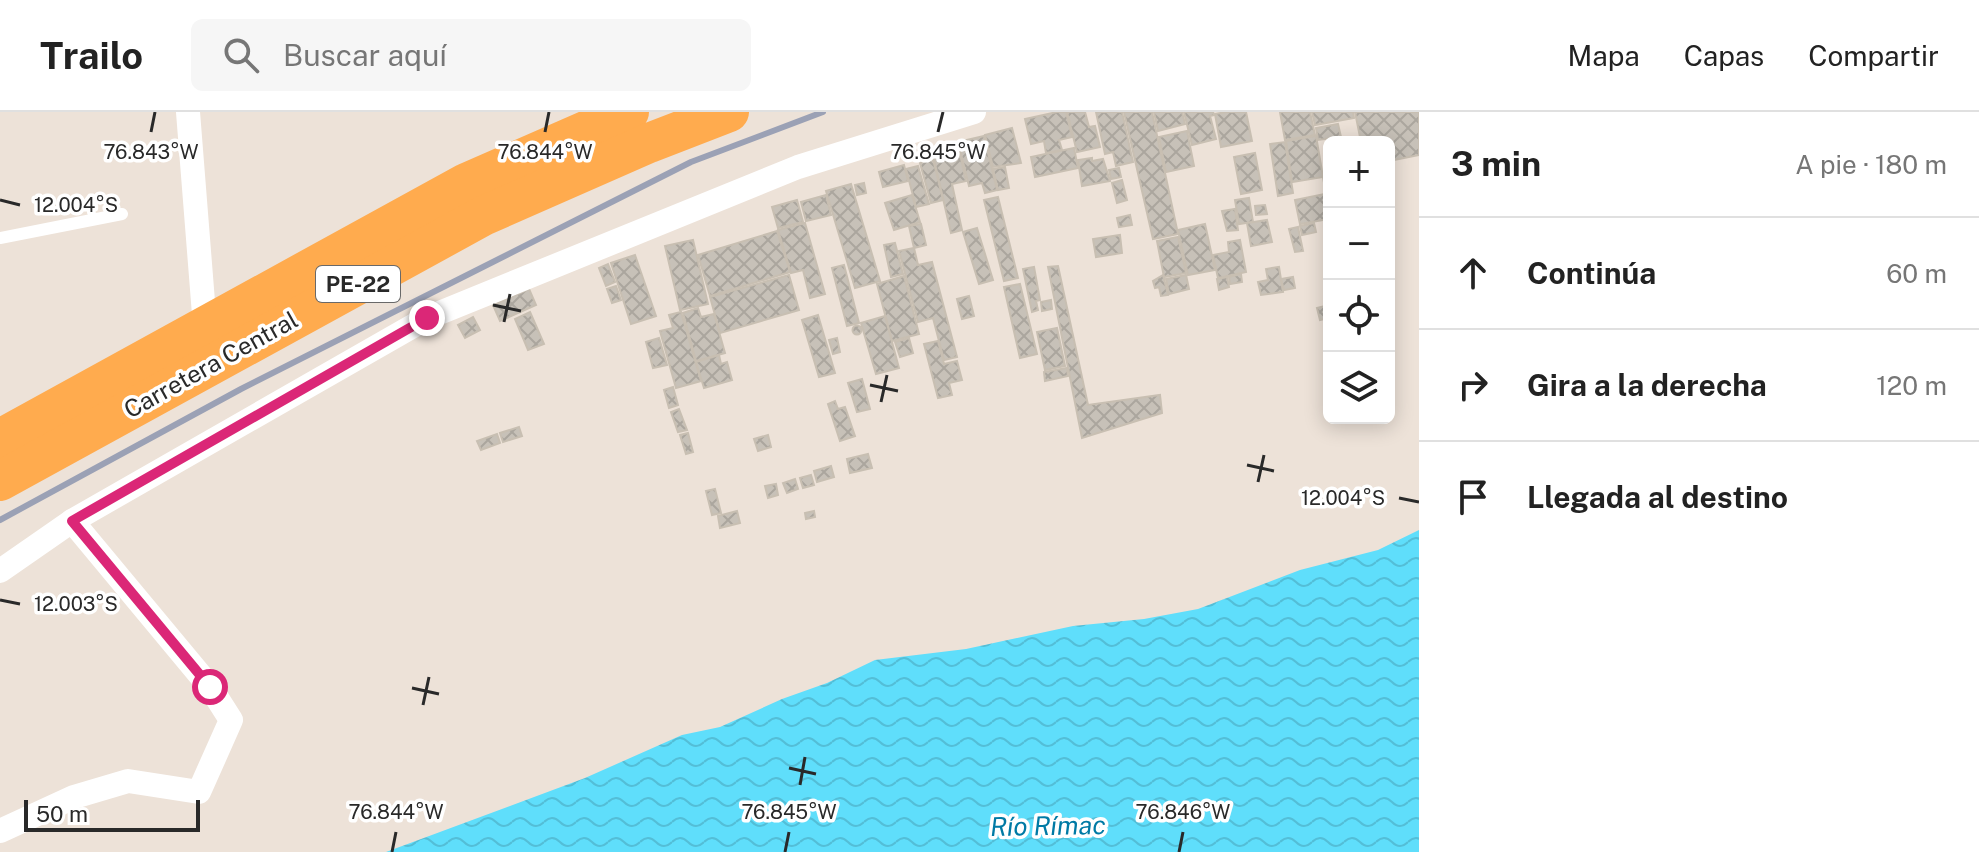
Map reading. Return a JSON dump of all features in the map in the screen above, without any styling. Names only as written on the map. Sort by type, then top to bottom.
[{"type":"highway","name":"Carretera Central","points":[[0,439],[466,183],[629,112]]},
{"type":"highway","name":"Carretera Central","points":[[0,481],[483,216],[649,143],[729,112]]},
{"type":"street","points":[[188,112],[205,327]]},
{"type":"street","points":[[0,571],[72,521],[427,318],[798,167],[974,112]]},
{"type":"street","points":[[0,831],[74,797],[128,781],[199,792],[231,720],[210,687],[72,521]]},
{"type":"lane","points":[[0,238],[122,214]]},
{"type":"water","name":"Río Rímac","points":[[1419,530],[1419,852],[386,852],[585,778],[682,735],[720,727],[875,660],[966,649],[1073,626],[1144,619],[1198,609],[1300,570],[1378,550]]},
{"type":"building","points":[[1066,112],[1072,137],[1059,140],[1062,150],[1046,153],[1044,141],[1031,144],[1025,119]]},
{"type":"building","points":[[1067,112],[1085,112],[1089,127],[1095,126],[1100,147],[1077,152]]},
{"type":"building","points":[[1096,112],[1122,112],[1133,162],[1116,166],[1113,152],[1105,154]]},
{"type":"building","points":[[1124,112],[1152,112],[1178,234],[1153,239]]},
{"type":"building","points":[[1154,112],[1182,112],[1185,124],[1158,131]]},
{"type":"building","points":[[1184,112],[1213,112],[1214,115],[1210,116],[1216,139],[1192,145]]},
{"type":"building","points":[[1246,112],[1252,141],[1221,147],[1215,114]]},
{"type":"building","points":[[1280,112],[1310,112],[1315,135],[1285,140]]},
{"type":"building","points":[[1312,112],[1353,112],[1354,118],[1315,125]]},
{"type":"building","points":[[1355,112],[1419,112],[1419,155],[1395,160],[1395,136],[1360,136]]},
{"type":"building","points":[[1338,124],[1341,136],[1323,136],[1323,139],[1318,140],[1316,128]]},
{"type":"building","points":[[1012,128],[1021,163],[993,167],[985,135]]},
{"type":"building","points":[[1187,131],[1194,166],[1166,172],[1159,137]]},
{"type":"building","points":[[984,136],[997,190],[985,193],[982,183],[969,186],[958,142]]},
{"type":"building","points":[[1316,136],[1323,177],[1292,182],[1286,141]]},
{"type":"building","points":[[1285,142],[1293,193],[1278,196],[1270,144]]},
{"type":"building","points":[[958,145],[966,181],[952,184],[962,230],[951,233],[932,151]]},
{"type":"building","points":[[1074,148],[1078,168],[1035,177],[1031,157]]},
{"type":"building","points":[[1255,153],[1262,190],[1241,194],[1234,157]]},
{"type":"building","points":[[1092,158],[1092,161],[1103,159],[1110,181],[1082,186],[1078,160]]},
{"type":"building","points":[[933,159],[943,200],[931,203],[920,163]]},
{"type":"building","points":[[904,165],[908,181],[883,187],[879,172]]},
{"type":"building","points":[[918,166],[929,204],[916,207],[906,169]]},
{"type":"building","points":[[1005,167],[1009,188],[998,190],[993,169]]},
{"type":"building","points":[[1119,168],[1121,177],[1111,179],[1109,170]]},
{"type":"building","points":[[1122,180],[1127,200],[1117,203],[1112,183]]},
{"type":"building","points":[[864,183],[866,193],[857,195],[855,185]]},
{"type":"building","points":[[851,184],[880,281],[855,288],[826,191]]},
{"type":"building","points":[[1323,194],[1323,220],[1300,224],[1295,200]]},
{"type":"building","points":[[826,195],[831,215],[806,221],[801,202]]},
{"type":"building","points":[[912,195],[920,222],[894,230],[885,203]]},
{"type":"building","points":[[998,197],[1018,278],[1004,281],[984,200]]},
{"type":"building","points":[[1249,198],[1253,222],[1239,224],[1235,200]]},
{"type":"building","points":[[797,200],[803,222],[778,228],[772,207]]},
{"type":"building","points":[[1265,205],[1267,214],[1256,215],[1255,206]]},
{"type":"building","points":[[1235,209],[1238,230],[1227,231],[1222,211]]},
{"type":"building","points":[[1130,215],[1132,225],[1119,227],[1117,218]]},
{"type":"building","points":[[1267,220],[1272,242],[1251,246],[1247,223]]},
{"type":"building","points":[[805,223],[825,294],[810,298],[803,270],[791,273],[778,230]]},
{"type":"building","points":[[1314,223],[1316,232],[1302,235],[1300,226]]},
{"type":"building","points":[[921,224],[926,245],[914,248],[909,226]]},
{"type":"building","points":[[1205,224],[1215,270],[1188,275],[1178,230]]},
{"type":"building","points":[[1298,227],[1303,251],[1295,252],[1289,229]]},
{"type":"building","points":[[977,228],[993,280],[979,284],[963,232]]},
{"type":"building","points":[[777,231],[790,272],[710,296],[698,255]]},
{"type":"building","points":[[1120,235],[1122,253],[1096,257],[1093,239]]},
{"type":"building","points":[[1178,237],[1186,273],[1164,277],[1157,241]]},
{"type":"building","points":[[693,240],[708,304],[680,310],[665,246]]},
{"type":"building","points":[[1240,240],[1246,272],[1218,278],[1213,255],[1229,252],[1228,242]]},
{"type":"building","points":[[895,243],[903,274],[891,277],[884,245]]},
{"type":"building","points":[[914,248],[918,265],[932,262],[957,357],[944,360],[933,318],[918,322],[899,251]]},
{"type":"building","points":[[635,255],[656,316],[631,324],[611,263]]},
{"type":"building","points":[[608,264],[615,282],[606,286],[599,268]]},
{"type":"building","points":[[844,265],[859,323],[847,326],[832,268]]},
{"type":"building","points":[[1058,266],[1088,405],[1160,395],[1162,413],[1082,438],[1048,267]]},
{"type":"building","points":[[1034,267],[1040,300],[1036,301],[1038,310],[1032,312],[1023,269]]},
{"type":"building","points":[[1279,267],[1283,292],[1261,295],[1258,282],[1268,280],[1266,269]]},
{"type":"building","points":[[1241,274],[1242,282],[1230,284],[1229,277]]},
{"type":"building","points":[[789,275],[799,310],[720,333],[710,297]]},
{"type":"building","points":[[1163,275],[1168,295],[1161,296],[1159,287],[1155,288],[1153,281]]},
{"type":"building","points":[[1186,275],[1189,289],[1169,294],[1166,279]]},
{"type":"building","points":[[904,276],[919,334],[892,341],[877,284]]},
{"type":"building","points":[[1227,277],[1229,287],[1219,290],[1217,279]]},
{"type":"building","points":[[1293,277],[1295,288],[1284,290],[1281,279]]},
{"type":"building","points":[[1020,284],[1037,354],[1020,358],[1004,287]]},
{"type":"building","points":[[616,286],[621,300],[612,303],[607,289]]},
{"type":"building","points":[[529,289],[536,305],[500,321],[493,305]]},
{"type":"building","points":[[969,296],[974,316],[962,319],[957,299]]},
{"type":"building","points":[[1051,300],[1052,309],[1042,311],[1041,302]]},
{"type":"building","points":[[1323,306],[1323,319],[1320,320],[1317,308]]},
{"type":"building","points":[[698,308],[701,317],[714,314],[725,353],[696,361],[683,313]]},
{"type":"building","points":[[530,312],[544,344],[528,350],[515,319]]},
{"type":"building","points":[[681,312],[701,381],[676,388],[660,331],[673,328],[669,315]]},
{"type":"building","points":[[818,315],[835,373],[819,377],[802,320]]},
{"type":"building","points":[[885,316],[899,368],[876,374],[861,323]]},
{"type":"building","points":[[473,317],[480,330],[465,338],[458,325]]},
{"type":"building","points":[[857,325],[862,330],[857,335],[852,330]]},
{"type":"building","points":[[1057,328],[1065,366],[1045,370],[1037,332]]},
{"type":"building","points":[[659,338],[667,365],[653,368],[646,342]]},
{"type":"building","points":[[837,338],[840,352],[833,354],[829,340]]},
{"type":"building","points":[[909,338],[913,353],[900,357],[895,342]]},
{"type":"building","points":[[938,341],[944,364],[957,361],[962,380],[949,383],[952,395],[938,398],[924,344]]},
{"type":"building","points":[[719,355],[721,364],[727,362],[732,380],[704,388],[696,362]]},
{"type":"building","points":[[1067,368],[1068,376],[1045,381],[1044,372]]},
{"type":"building","points":[[862,379],[870,409],[857,412],[848,383]]},
{"type":"building","points":[[673,387],[678,405],[669,408],[664,390]]},
{"type":"building","points":[[835,401],[838,409],[845,407],[855,436],[840,441],[828,404]]},
{"type":"building","points":[[679,409],[687,430],[678,432],[671,412]]},
{"type":"building","points":[[519,427],[522,436],[503,442],[500,433]]},
{"type":"building","points":[[688,433],[693,452],[686,454],[680,435]]},
{"type":"building","points":[[497,434],[500,443],[481,450],[477,441]]},
{"type":"building","points":[[768,435],[771,447],[758,451],[754,439]]},
{"type":"building","points":[[868,454],[872,468],[850,473],[847,459]]},
{"type":"building","points":[[831,466],[834,477],[817,482],[814,471]]},
{"type":"building","points":[[811,475],[814,485],[803,488],[800,478]]},
{"type":"building","points":[[795,479],[798,489],[787,493],[783,483]]},
{"type":"building","points":[[776,484],[778,495],[768,498],[765,486]]},
{"type":"building","points":[[715,489],[721,513],[712,515],[706,491]]},
{"type":"building","points":[[737,511],[740,523],[720,528],[718,516]]},
{"type":"building","points":[[814,511],[815,517],[806,519],[805,513]]},
{"type":"railway","points":[[0,520],[241,389],[691,162],[823,112]]},
{"type":"route","points":[[210,687],[72,521],[427,318]]}]
